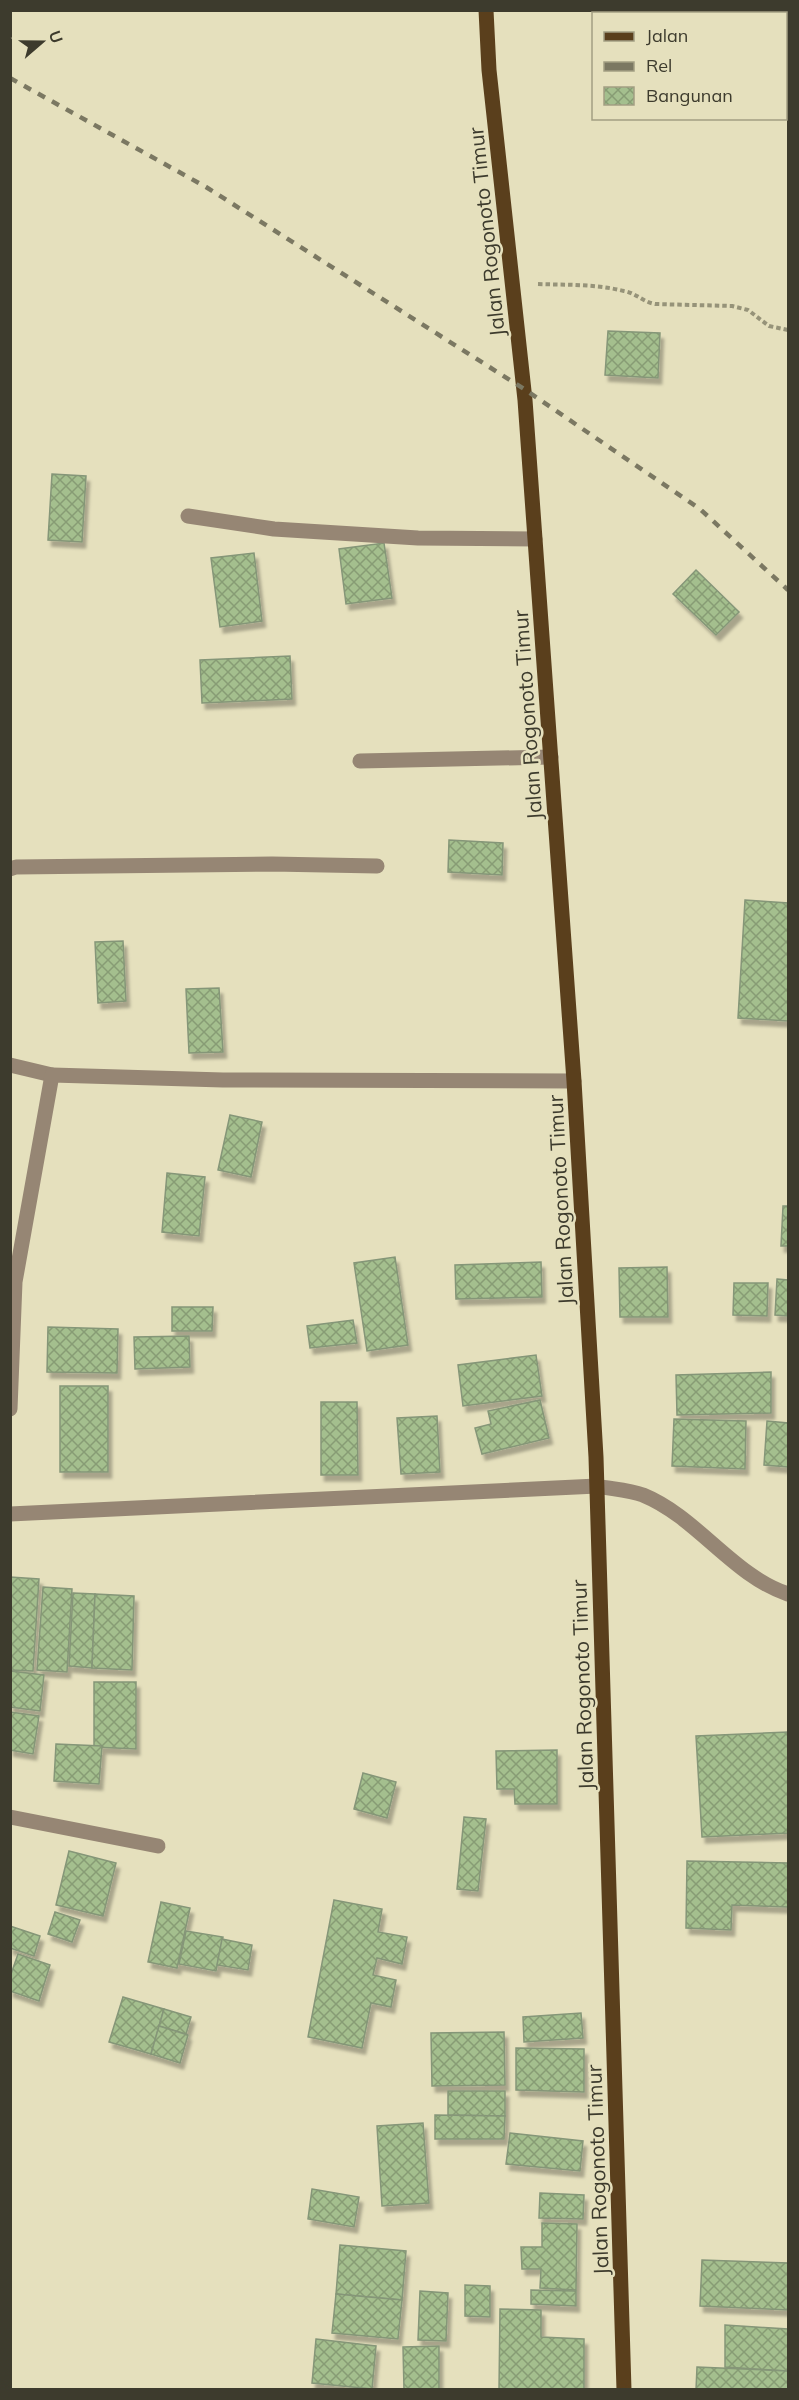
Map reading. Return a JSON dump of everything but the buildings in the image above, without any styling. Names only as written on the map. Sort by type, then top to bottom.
[{"type":"main road","name":"Jalan Rogonoto Timur","points":[[486,10],[489,70],[525,400],[574,1081],[597,1486],[624,2390]]},
{"type":"street","points":[[188,516],[273,529],[418,538],[535,539]]},
{"type":"street","points":[[360,761],[551,757]]},
{"type":"street","points":[[10,869],[16,867],[272,864],[377,866]]},
{"type":"street","points":[[10,1065],[52,1074],[223,1080],[574,1081]]},
{"type":"street","points":[[10,1408],[15,1282],[52,1074]]},
{"type":"street","points":[[10,1514],[597,1486],[643,1495],[672,1513],[769,1587],[789,1594]]},
{"type":"street","points":[[10,1817],[158,1846]]},
{"type":"path","points":[[513,283],[597,286],[627,291],[647,303],[655,304],[732,306],[748,310],[769,326],[789,330]]},
{"type":"railway","points":[[10,78],[206,187],[524,389],[700,509],[788,590]]}]
